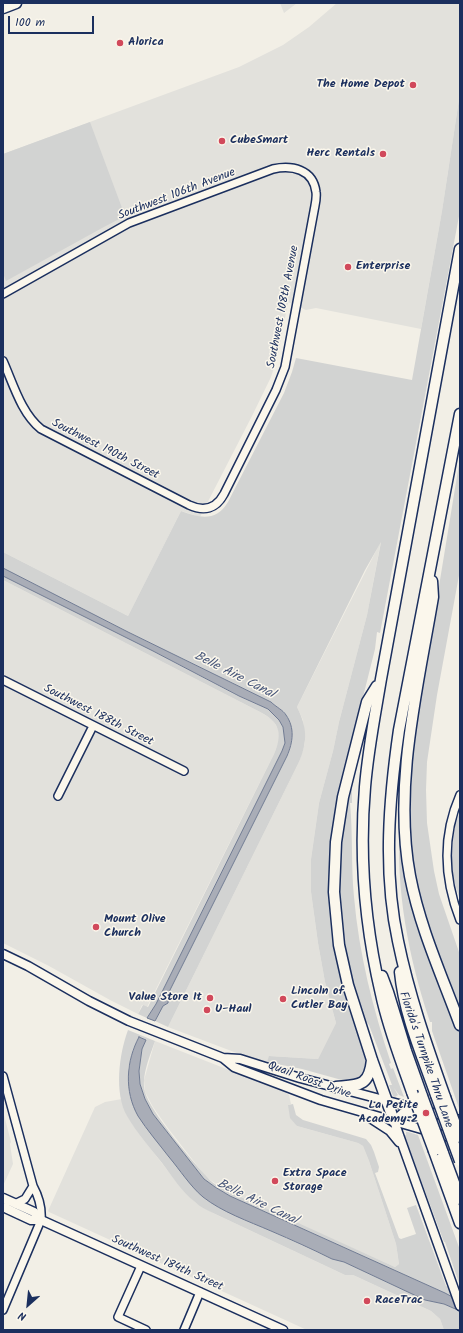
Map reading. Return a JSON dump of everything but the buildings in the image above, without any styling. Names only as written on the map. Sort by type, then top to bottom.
[{"type":"highway","points":[[3,8],[16,3]]},
{"type":"highway","points":[[460,249],[381,679],[367,766],[363,828],[365,891],[373,952],[386,1013],[412,1092],[439,1152],[460,1223]]},
{"type":"highway","points":[[460,414],[399,730],[391,793],[389,856],[397,940],[416,1012],[441,1096],[460,1139]]},
{"type":"highway","points":[[431,568],[434,597],[409,740],[404,783],[405,830],[410,876],[421,919],[460,1026]]},
{"type":"highway","points":[[381,679],[367,702],[346,780],[338,821],[334,867],[334,905],[339,945],[348,985],[372,1060],[394,1121]]},
{"type":"highway","name":"Florida's Turnpike Thru Lane","points":[[373,952],[388,992],[399,1031],[422,1096],[439,1152],[460,1199]]},
{"type":"highway","points":[[336,1087],[356,1086],[362,1084],[369,1075],[372,1060]]},
{"type":"highway","name":"Florida's Turnpike Thru Lane","points":[[441,1096],[460,1161]]},
{"type":"main road","name":"Quail Roost Drive","points":[[3,954],[129,1021],[223,1058],[234,1067],[312,1097],[460,1139]]},
{"type":"main road","name":"Quail Roost Drive","points":[[223,1058],[240,1059],[336,1087],[460,1120]]},
{"type":"main road","points":[[425,1110],[403,1114],[394,1121],[460,1306]]},
{"type":"main road","points":[[359,1111],[388,1129],[403,1148]]},
{"type":"main road","name":"Southwest 184th Street","points":[[3,1198],[34,1212],[41,1220],[283,1330]]},
{"type":"main road","name":"Southwest 184th Street","points":[[3,1207],[31,1220],[41,1220]]},
{"type":"street","name":"Southwest 106th Avenue","points":[[3,294],[137,220],[273,169],[284,167],[300,170]]},
{"type":"street","name":"Southwest 108th Avenue","points":[[209,508],[218,503],[224,494],[276,390],[286,360],[317,193],[313,182],[307,174],[300,170]]},
{"type":"street","name":"Southwest 190th Street","points":[[3,361],[25,410],[34,423],[42,429],[189,505],[199,509],[209,508]]},
{"type":"street","name":"Southwest 188th Street","points":[[3,680],[184,771]]},
{"type":"street","points":[[58,796],[93,726]]},
{"type":"street","points":[[460,795],[451,822],[447,852],[447,870],[450,888],[460,920]]},
{"type":"street","points":[[3,1076],[33,1186],[37,1193],[42,1210],[41,1220],[3,1310]]},
{"type":"street","points":[[15,1204],[25,1199],[33,1186]]},
{"type":"street","points":[[141,1266],[118,1317],[146,1330]]},
{"type":"street","points":[[184,1330],[200,1292]]},
{"type":"shaded area","points":[[280,3],[297,3],[284,13]]},
{"type":"shaded area","points":[[337,3],[460,3],[460,93],[442,211],[421,329],[316,308],[306,310],[288,302],[278,355],[271,377],[252,416],[200,517],[181,511],[128,616],[3,552],[3,154],[239,67],[283,45],[309,27]]},
{"type":"shaded area","points":[[460,93],[460,211],[380,633],[377,632],[375,649],[350,749],[330,874],[367,1069],[363,1079],[349,1082],[302,1069],[267,1062],[269,1056],[318,1059],[336,1023],[325,982],[318,943],[311,892],[311,859],[319,803],[367,615],[381,542],[365,570],[297,707],[303,721],[305,734],[304,747],[299,762],[168,1027],[155,1021],[162,1008],[168,1003],[169,992],[287,756],[291,736],[289,720],[283,712],[271,702],[128,632],[3,568],[3,552],[128,616],[181,511],[201,517],[207,517],[218,513],[228,502],[284,393],[296,358],[412,380],[442,211]]},
{"type":"shaded area","points":[[90,122],[125,216],[6,281],[3,273],[3,154]]},
{"type":"shaded area","points":[[460,458],[460,570],[437,695],[427,762],[426,790],[427,823],[434,871],[439,894],[460,955],[460,1016],[441,965],[415,884],[408,825],[410,763]]},
{"type":"shaded area","points":[[381,541],[367,615],[319,803],[311,859],[311,892],[318,943],[325,982],[336,1023],[318,1059],[270,1056],[267,1062],[242,1055],[168,1027],[299,762],[305,743],[303,720],[297,707]]},
{"type":"shaded area","points":[[3,568],[128,632],[271,702],[285,713],[291,725],[292,740],[287,756],[169,992],[168,1003],[163,1006],[155,1021],[147,1018],[156,1004],[282,751],[285,743],[283,727],[279,720],[268,709],[239,696],[3,576]]},
{"type":"shaded area","points":[[3,576],[153,651],[236,695],[268,709],[279,720],[283,727],[285,743],[282,751],[156,1004],[147,1018],[138,1014],[143,1005],[148,1007],[274,754],[279,736],[278,730],[273,721],[262,713],[3,580]]},
{"type":"shaded area","points":[[3,580],[262,713],[273,720],[278,729],[280,739],[274,754],[147,1007],[142,1005],[138,1014],[3,943]]},
{"type":"shaded area","points":[[352,780],[352,803],[350,803],[354,897],[359,939],[378,1022],[391,1063],[389,1064],[391,1069],[393,1068],[404,1097],[399,1095],[394,1088],[398,1095],[395,1097],[393,1096],[389,1085],[392,1085],[369,1025],[362,1017],[350,982],[338,914],[339,831]]},
{"type":"shaded area","points":[[460,810],[460,900],[451,871],[454,830]]},
{"type":"shaded area","points":[[400,821],[404,849],[440,979],[460,1034],[460,1111],[432,1031],[432,1022],[430,1022],[422,998],[410,949],[402,898],[399,847]]},
{"type":"shaded area","points":[[128,1030],[155,1041],[144,1079],[145,1092],[148,1100],[182,1148],[210,1180],[219,1187],[395,1267],[399,1264],[396,1244],[363,1146],[358,1143],[297,1126],[290,1118],[288,1105],[293,1104],[296,1115],[303,1120],[366,1139],[371,1145],[379,1167],[378,1172],[375,1173],[399,1238],[401,1239],[416,1234],[407,1208],[416,1205],[446,1286],[460,1292],[460,1301],[230,1196],[204,1179],[153,1114],[145,1099],[140,1084],[139,1071],[142,1049],[146,1040],[139,1037],[133,1049],[128,1075],[136,1110],[146,1127],[203,1197],[221,1208],[332,1259],[344,1262],[425,1300],[444,1304],[460,1311],[460,1330],[444,1330],[440,1319],[431,1311],[353,1275],[345,1275],[208,1211],[190,1198],[177,1184],[139,1134],[123,1107],[120,1096],[119,1073],[122,1050]]},
{"type":"shaded area","points":[[139,1037],[146,1040],[142,1049],[139,1071],[140,1084],[145,1099],[153,1114],[204,1179],[230,1196],[445,1293],[460,1301],[460,1311],[444,1304],[425,1300],[344,1262],[332,1259],[244,1220],[227,1212],[198,1193],[149,1132],[133,1106],[130,1096],[128,1076],[131,1056]]},
{"type":"shaded area","points":[[155,1041],[285,1092],[289,1095],[291,1104],[288,1105],[297,1126],[358,1143],[363,1146],[396,1244],[399,1264],[395,1267],[281,1216],[219,1186],[206,1177],[167,1127],[153,1107],[145,1092],[144,1080]]},
{"type":"shaded area","points":[[122,1099],[127,1115],[139,1134],[179,1185],[195,1202],[213,1213],[345,1275],[353,1275],[431,1311],[440,1319],[444,1330],[307,1330],[49,1212],[48,1211],[95,1107],[105,1102]]},
{"type":"shaded area","points":[[3,1111],[11,1142],[13,1164],[3,1186]]},
{"type":"shaded area","points":[[406,1132],[418,1135],[460,1250],[460,1286],[445,1242],[404,1135],[406,1135]]},
{"type":"place","name":"Alorica","points":[[120,43]]},
{"type":"place","name":"The Home Depot","points":[[413,85]]},
{"type":"place","name":"CubeSmart","points":[[222,141]]},
{"type":"place","name":"Herc Rentals","points":[[383,154]]},
{"type":"place","name":"Enterprise","points":[[348,267]]},
{"type":"place","name":"Mount Olive Church","points":[[96,927]]},
{"type":"place","name":"Value Store It","points":[[210,998]]},
{"type":"place","name":"Lincoln of Cutler Bay","points":[[283,999]]},
{"type":"place","name":"U-Haul","points":[[207,1010]]},
{"type":"place","name":"La Petite Academy 2","points":[[426,1113]]},
{"type":"place","name":"Extra Space Storage","points":[[275,1181]]},
{"type":"place","name":"RaceTrac","points":[[367,1301]]},
{"type":"water label","name":"Belle Aire Canal","points":[[234,676]]},
{"type":"water label","name":"Belle Aire Canal","points":[[257,1203]]}]
